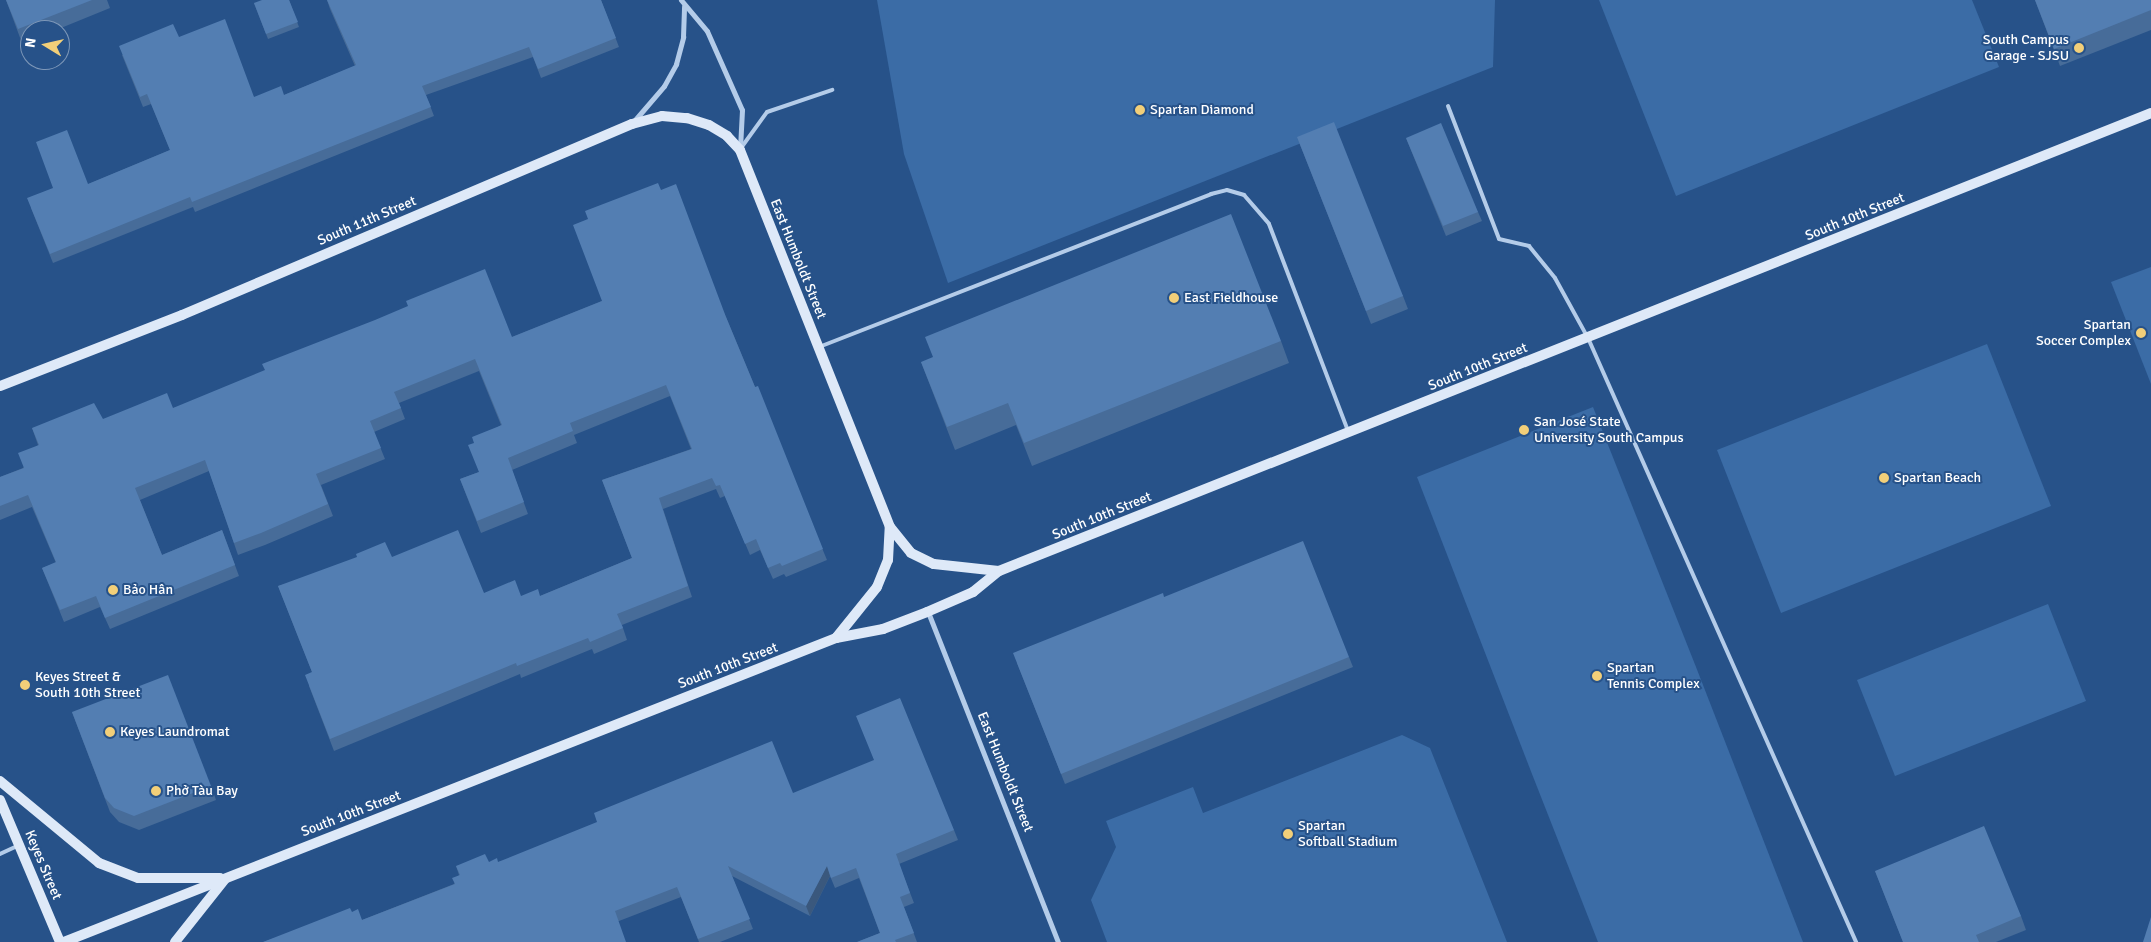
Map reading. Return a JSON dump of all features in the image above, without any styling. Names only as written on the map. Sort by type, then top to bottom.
[{"type":"main road","name":"South 10th Street","points":[[64,942],[836,638],[883,629],[927,612],[973,592],[999,571],[2151,113]]},
{"type":"main road","name":"South 11th Street","points":[[0,386],[182,315],[632,124],[662,116],[687,118],[721,132],[740,150]]},
{"type":"main road","name":"East Humboldt Street","points":[[740,150],[890,527],[911,553],[934,564],[999,571]]},
{"type":"main road","name":"East Humboldt Street","points":[[836,638],[877,587],[888,560],[890,527]]},
{"type":"main road","points":[[0,781],[99,863],[138,878],[226,878]]},
{"type":"main road","name":"Keyes Street","points":[[0,800],[60,942]]},
{"type":"main road","points":[[174,942],[226,878]]},
{"type":"street","name":"East Humboldt Street","points":[[681,0],[684,6],[707,31],[742,110],[740,150]]},
{"type":"street","name":"East Humboldt Street","points":[[632,124],[676,64],[683,37],[684,6]]},
{"type":"street","name":"East Humboldt Street","points":[[927,612],[1058,942]]},
{"type":"lane","points":[[740,150],[767,112],[832,90]]},
{"type":"lane","points":[[1448,106],[1499,239],[1529,246],[1555,278],[1588,338],[1856,942]]},
{"type":"lane","points":[[819,347],[1211,194],[1227,190],[1244,195],[1269,224],[1349,433]]},
{"type":"lane","points":[[0,854],[19,845]]},
{"type":"shaded area","name":"Spartan Diamond","points":[[877,0],[1495,0],[1493,67],[948,283],[904,154]]},
{"type":"shaded area","points":[[1599,0],[1972,0],[1999,67],[1676,196]]},
{"type":"shaded area","name":"Spartan Soccer Complex","points":[[2151,267],[2151,384],[2111,282]]},
{"type":"shaded area","name":"Spartan Beach","points":[[1987,344],[2051,506],[1781,613],[1717,450]]},
{"type":"shaded area","name":"Spartan Tennis Complex","points":[[1593,407],[1803,942],[1598,942],[1532,774],[1417,477]]},
{"type":"shaded area","points":[[2048,604],[2086,701],[1895,776],[1857,680]]},
{"type":"shaded area","name":"Spartan Softball Stadium","points":[[1402,735],[1430,748],[1507,942],[1107,942],[1091,900],[1116,847],[1106,821],[1193,787],[1203,813]]},
{"type":"building","points":[[6,0],[92,0],[41,20],[20,20],[20,28],[18,29]]},
{"type":"building","points":[[262,0],[289,0],[298,22],[266,34],[254,3]]},
{"type":"building","points":[[327,0],[601,0],[616,38],[538,69],[529,47],[422,86],[431,107],[192,202],[190,197],[50,254],[27,198],[53,188],[36,142],[67,130],[88,184],[170,150],[147,94],[140,97],[119,46],[173,24],[179,37],[225,19],[254,97],[281,86],[284,95],[356,65]]},
{"type":"building","name":"South Campus Garage - SJSU","points":[[2035,0],[2151,0],[2151,10],[2054,49]]},
{"type":"building","points":[[1334,122],[1403,296],[1366,311],[1297,137]]},
{"type":"building","points":[[1441,123],[1478,212],[1443,226],[1406,138]]},
{"type":"building","points":[[658,183],[661,190],[676,184],[726,317],[755,387],[758,386],[823,549],[782,566],[780,563],[768,568],[756,539],[745,544],[720,485],[716,486],[712,478],[659,498],[688,586],[617,614],[623,628],[590,642],[588,638],[517,666],[516,663],[330,739],[305,675],[312,672],[278,586],[357,557],[356,554],[385,542],[392,557],[458,530],[484,593],[515,580],[521,596],[538,589],[540,596],[632,558],[602,480],[692,449],[666,385],[570,423],[573,431],[508,458],[524,502],[477,521],[460,479],[479,472],[468,445],[474,443],[472,437],[502,425],[475,359],[394,392],[401,408],[370,421],[381,448],[316,474],[328,504],[261,533],[234,543],[205,460],[135,488],[162,555],[222,530],[235,565],[105,618],[96,596],[60,610],[42,568],[56,562],[28,495],[0,506],[0,477],[24,468],[18,453],[39,445],[32,428],[94,403],[103,419],[167,393],[173,408],[265,370],[262,364],[408,306],[406,301],[485,269],[512,337],[602,301],[573,225],[588,219],[585,211]]},
{"type":"building","name":"East Fieldhouse","points":[[1231,214],[1281,341],[1024,443],[1008,403],[947,427],[921,362],[933,357],[925,337]]},
{"type":"building","points":[[1303,541],[1349,657],[1061,774],[1013,653],[1163,593],[1164,597]]},
{"type":"building","points":[[168,675],[211,786],[134,816],[114,808],[105,798],[72,712]]},
{"type":"building","points":[[900,698],[954,830],[896,854],[910,893],[900,897],[914,933],[895,940],[896,942],[857,942],[880,933],[856,868],[831,878],[827,866],[806,906],[728,866],[750,919],[698,939],[677,887],[615,911],[626,942],[263,942],[350,908],[352,912],[358,909],[362,920],[455,884],[452,878],[460,875],[456,866],[485,854],[489,862],[497,858],[498,862],[597,822],[594,813],[772,741],[793,793],[874,760],[856,716]]},
{"type":"building","points":[[1984,826],[2021,916],[1976,935],[1979,942],[1903,942],[1875,871]]},
{"type":"building","points":[[2151,917],[2151,942],[2143,942]]},
{"type":"place","name":"South Campus Garage - SJSU","points":[[2079,48]]},
{"type":"place","name":"Spartan Diamond","points":[[1140,110]]},
{"type":"place","name":"East Fieldhouse","points":[[1174,298]]},
{"type":"place","name":"Spartan Soccer Complex","points":[[2141,333]]},
{"type":"place","name":"San José State University South Campus","points":[[1524,430]]},
{"type":"place","name":"Spartan Beach","points":[[1884,478]]},
{"type":"place","name":"Bảo Hân","points":[[113,590]]},
{"type":"place","name":"Spartan Tennis Complex","points":[[1597,676]]},
{"type":"place","name":"Keyes Street & South 10th Street","points":[[25,685]]},
{"type":"place","name":"Keyes Laundromat","points":[[110,732]]},
{"type":"place","name":"Phở Tàu Bay","points":[[156,791]]},
{"type":"place","name":"Spartan Softball Stadium","points":[[1288,834]]}]
